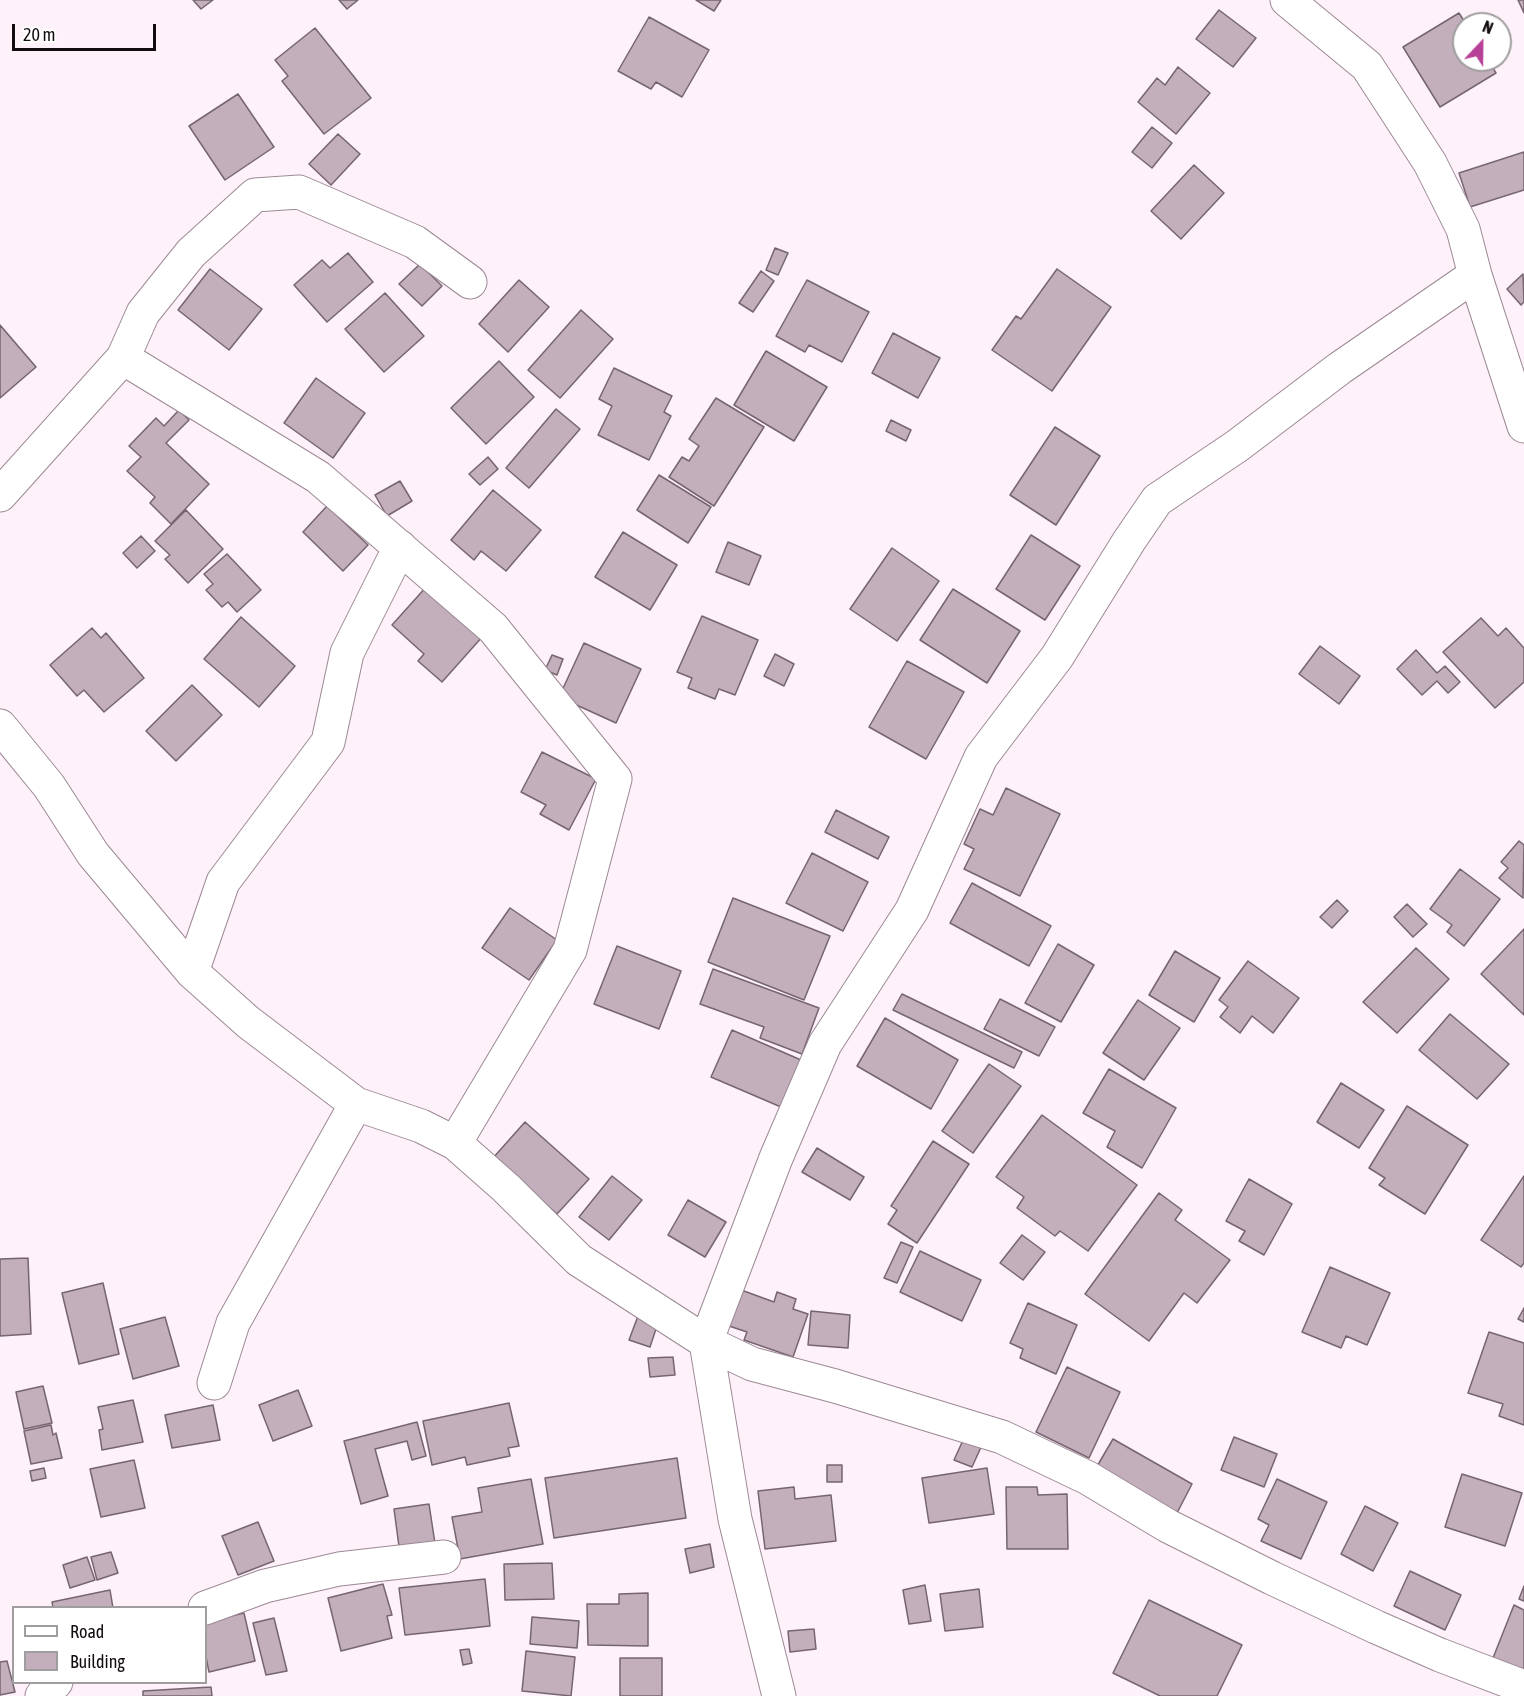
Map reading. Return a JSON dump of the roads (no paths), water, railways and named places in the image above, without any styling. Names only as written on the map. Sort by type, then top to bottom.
[{"type":"street","points":[[1287,0],[1367,66],[1430,163],[1463,229],[1475,275],[1524,426]]},
{"type":"street","points":[[0,495],[123,358],[143,313],[191,253],[255,195],[299,192],[415,242],[470,282]]},
{"type":"street","points":[[779,1696],[735,1519],[706,1342],[776,1158],[825,1044],[912,910],[981,757],[1057,657],[1157,500],[1237,446],[1340,368],[1475,275]]},
{"type":"street","points":[[123,358],[318,477],[400,547],[493,628],[615,779],[570,950],[455,1143]]},
{"type":"street","points":[[192,972],[223,882],[328,742],[346,653],[400,547]]},
{"type":"street","points":[[0,726],[49,786],[93,854],[192,972],[248,1022],[356,1104],[421,1126],[455,1143],[506,1188],[579,1260],[706,1342],[752,1364],[835,1386],[1002,1437],[1088,1478],[1168,1526],[1272,1578],[1398,1636],[1524,1687]]},
{"type":"street","points":[[214,1383],[233,1323],[356,1104]]},
{"type":"street","points":[[207,1607],[265,1586],[339,1569],[444,1557]]},
{"type":"street","points":[[42,1696],[55,1684]]}]
